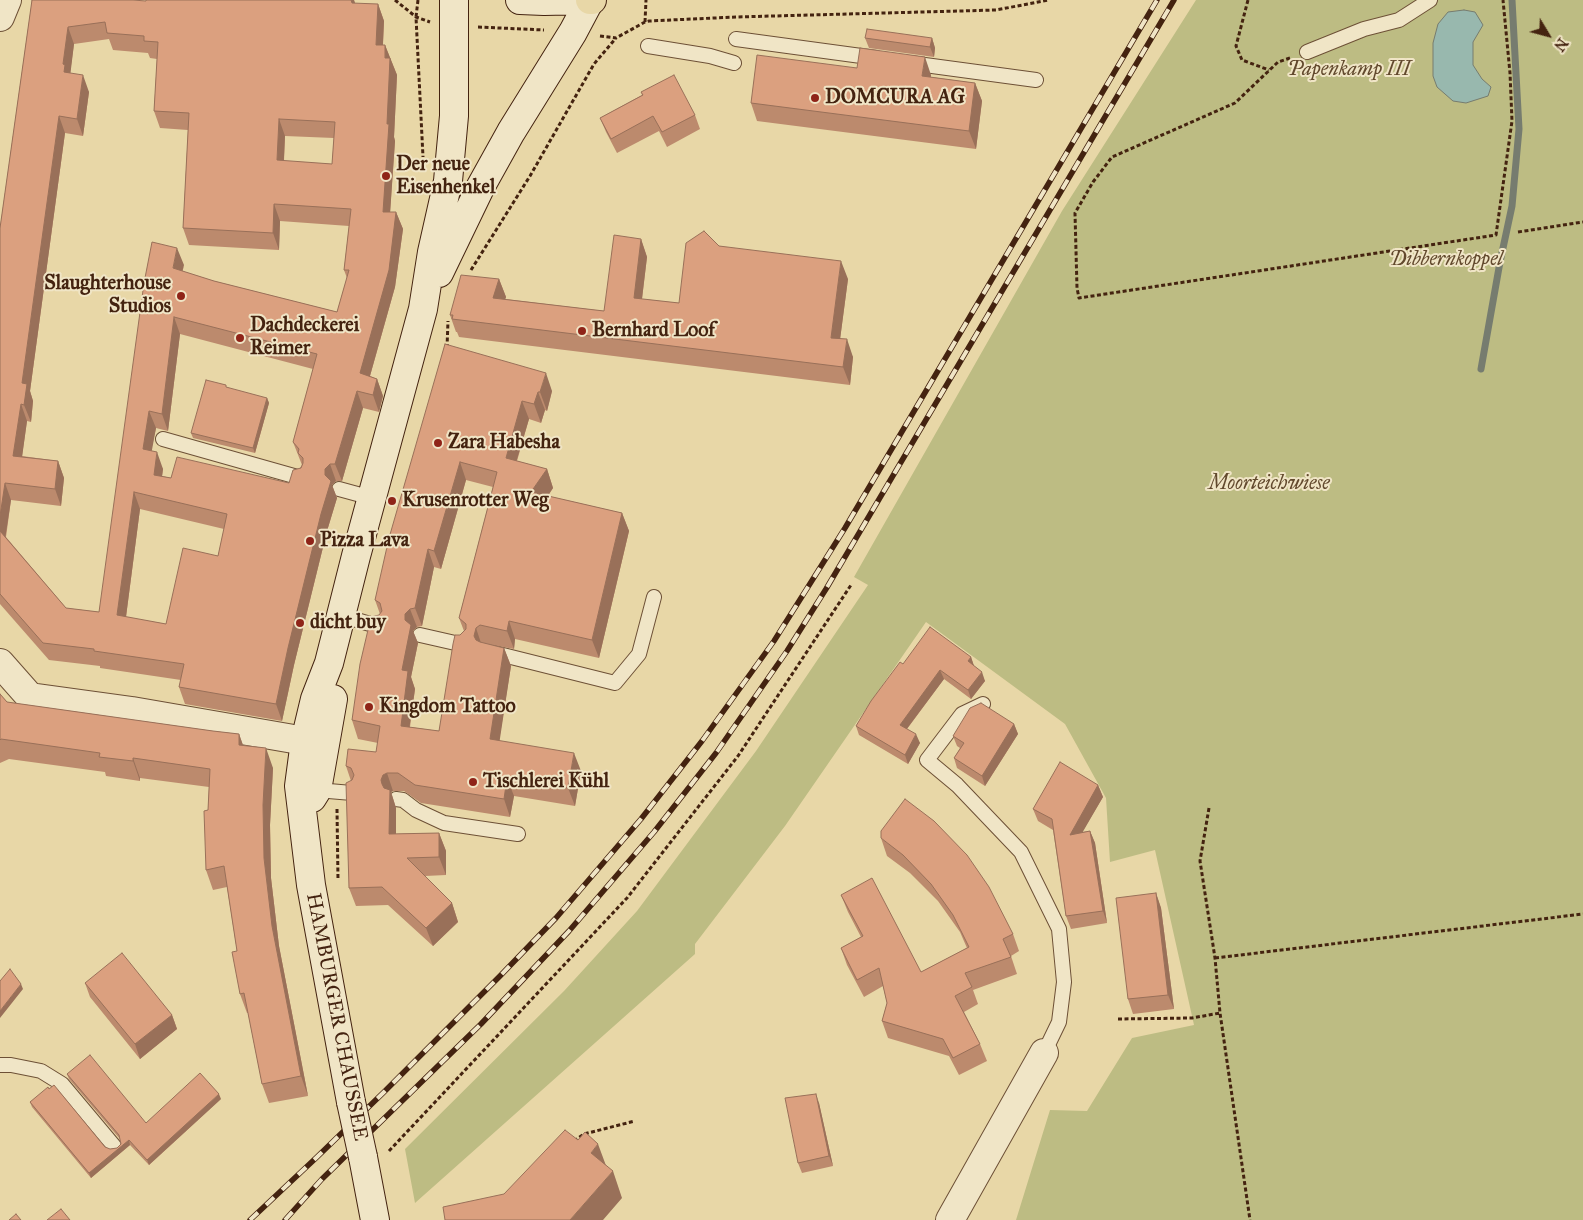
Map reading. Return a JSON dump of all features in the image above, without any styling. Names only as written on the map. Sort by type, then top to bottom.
[{"type":"main road","points":[[0,17],[7,0]]},
{"type":"main road","name":"HAMBURGER CHAUSSEE","points":[[375,1220],[374,1156],[351,1102],[311,885],[299,786],[305,741],[315,698],[329,663],[340,615],[423,309],[432,252],[448,181],[454,116],[454,0]]},
{"type":"main road","name":"HAMBURGER CHAUSSEE","points":[[520,0],[591,0]]},
{"type":"main road","name":"HAMBURGER CHAUSSEE","points":[[423,309],[481,186],[511,132],[591,0]]},
{"type":"main road","points":[[0,663],[30,697],[132,711],[305,741]]},
{"type":"main road","name":"HAMBURGER CHAUSSEE","points":[[302,813],[327,791],[333,696],[329,663]]},
{"type":"main road","points":[[950,1220],[1044,1053]]},
{"type":"lane","points":[[1307,52],[1364,29],[1399,20],[1430,0]]},
{"type":"lane","points":[[736,39],[1036,80]]},
{"type":"lane","points":[[648,46],[710,56],[734,63]]},
{"type":"lane","points":[[163,439],[302,478]]},
{"type":"lane","points":[[339,489],[372,498]]},
{"type":"lane","points":[[489,652],[615,683],[638,654],[654,598]]},
{"type":"lane","points":[[340,615],[380,627]]},
{"type":"lane","points":[[420,635],[464,645]]},
{"type":"lane","points":[[983,704],[962,714],[927,760],[957,785],[1021,852],[1059,929],[1064,982],[1059,1022],[1044,1053]]},
{"type":"lane","points":[[327,791],[352,792]]},
{"type":"lane","points":[[396,799],[403,800],[416,810],[444,823],[518,834]]},
{"type":"lane","points":[[0,1065],[11,1065],[41,1072],[62,1084],[114,1146]]},
{"type":"path","points":[[395,0],[416,17],[425,21],[454,27],[573,32],[616,38]]},
{"type":"path","points":[[416,17],[418,0]]},
{"type":"path","points":[[644,22],[646,0]]},
{"type":"path","points":[[469,274],[530,176],[594,64],[616,38],[644,22],[736,17],[996,10],[1049,0]]},
{"type":"path","points":[[1248,0],[1236,46],[1242,60],[1269,70]]},
{"type":"path","points":[[1307,52],[1278,62],[1235,103],[1112,158],[1093,182],[1075,213],[1077,288],[1079,298],[1496,235],[1512,121],[1510,73],[1503,0]]},
{"type":"path","points":[[1518,232],[1583,222]]},
{"type":"path","points":[[445,356],[448,347],[448,319]]},
{"type":"path","points":[[374,1156],[628,898],[738,756],[852,585]]},
{"type":"path","points":[[327,791],[338,884]]},
{"type":"path","points":[[1209,808],[1200,861],[1250,1220]]},
{"type":"path","points":[[1215,958],[1583,914]]},
{"type":"path","points":[[1118,1019],[1192,1018],[1220,1013]]},
{"type":"path","points":[[570,1144],[584,1134],[635,1121]]},
{"type":"green space","name":"Moorteichwiese","points":[[1196,0],[1583,0],[1583,1220],[1016,1220],[1050,1110],[1087,1111],[1132,1038],[1194,1025],[1155,850],[1110,862],[1106,798],[1065,724],[926,622],[785,826],[695,944],[695,954],[415,1203],[405,1149],[564,991],[637,911],[756,751],[868,585],[854,577],[1062,211]]},
{"type":"water","points":[[1464,10],[1475,12],[1483,25],[1473,42],[1473,65],[1482,79],[1491,87],[1488,96],[1466,103],[1453,101],[1437,87],[1433,76],[1433,43],[1438,24],[1448,12]]},
{"type":"building","points":[[32,0],[351,0],[352,3],[378,4],[376,45],[385,45],[385,58],[390,58],[387,124],[389,124],[383,212],[396,212],[389,270],[360,373],[377,379],[373,395],[357,391],[335,464],[330,464],[325,469],[325,475],[331,481],[321,514],[276,704],[179,687],[184,664],[94,651],[94,649],[43,643],[0,594],[0,531],[66,608],[99,612],[144,283],[152,242],[177,248],[173,268],[214,281],[337,312],[349,270],[344,270],[351,209],[274,204],[273,233],[183,228],[189,113],[154,111],[158,42],[144,41],[144,36],[107,33],[105,22],[68,27],[63,64],[65,65],[64,72],[83,75],[77,119],[59,116],[22,383],[27,384],[24,405],[21,404],[13,456],[58,461],[55,489],[5,483],[0,516],[0,228]],"holes":[[[279,119],[335,122],[332,164],[277,160]],[[174,317],[317,354],[293,442],[299,449],[298,453],[303,458],[303,463],[301,468],[293,470],[289,483],[177,457],[171,478],[154,475],[157,452],[143,449],[149,411],[162,414]],[[134,492],[227,514],[218,556],[183,548],[166,624],[117,615]]]},
{"type":"building","points":[[867,29],[932,38],[930,47],[865,38]]},
{"type":"building","points":[[860,48],[925,57],[922,76],[975,83],[969,131],[751,103],[757,55],[857,68]]},
{"type":"building","points":[[674,75],[695,115],[662,132],[653,116],[611,139],[600,118],[643,95],[641,92]]},
{"type":"building","points":[[704,231],[719,246],[841,261],[831,338],[847,339],[843,367],[452,319],[453,315],[450,315],[461,275],[499,279],[493,298],[604,311],[614,235],[641,239],[634,298],[679,303],[686,243]]},
{"type":"building","points":[[445,344],[546,373],[534,404],[522,401],[506,458],[547,469],[531,492],[622,513],[592,640],[509,621],[507,631],[480,625],[476,628],[474,636],[480,642],[504,648],[490,739],[574,753],[568,788],[507,778],[504,799],[415,785],[398,773],[383,775],[382,784],[384,788],[390,790],[389,834],[439,833],[439,857],[407,858],[452,903],[426,928],[382,887],[349,888],[346,783],[352,780],[354,775],[351,768],[346,766],[348,749],[376,752],[380,726],[352,720],[360,664],[371,617],[379,615],[382,611],[380,603],[375,600],[389,538]],"holes":[[[460,462],[497,472],[459,618],[466,624],[466,629],[460,635],[455,635],[439,731],[401,726],[408,671],[402,670],[411,625],[405,620],[405,614],[410,609],[415,608],[428,549],[434,551]]]},
{"type":"building","points":[[206,380],[267,398],[253,448],[191,433]]},
{"type":"building","points":[[930,627],[971,657],[968,661],[982,672],[968,690],[940,670],[900,725],[916,734],[905,755],[856,726],[871,701],[900,662],[903,664]]},
{"type":"building","points":[[0,694],[7,702],[239,734],[239,745],[266,748],[263,805],[264,858],[272,926],[301,1076],[262,1084],[244,993],[240,994],[232,952],[237,951],[224,866],[206,870],[204,811],[208,810],[210,769],[133,758],[133,761],[99,757],[100,753],[0,740]]},
{"type":"building","points":[[981,703],[1014,724],[982,776],[954,758],[964,743],[953,736],[970,708]]},
{"type":"building","points":[[1060,762],[1098,785],[1070,835],[1090,831],[1103,911],[1066,916],[1052,819],[1033,809]]},
{"type":"building","points":[[905,799],[934,821],[967,855],[989,887],[1013,934],[1003,939],[1011,957],[965,973],[972,987],[955,996],[980,1044],[953,1058],[943,1039],[882,1021],[887,1003],[879,968],[857,980],[841,948],[863,936],[841,895],[872,878],[921,972],[969,947],[953,915],[931,884],[903,855],[881,838],[881,831]]},
{"type":"building","points":[[1156,893],[1168,995],[1128,999],[1116,898]]},
{"type":"building","points":[[122,953],[172,1015],[135,1044],[85,983]]},
{"type":"building","points":[[10,969],[21,984],[0,1011],[0,981]]},
{"type":"building","points":[[90,1055],[146,1123],[200,1073],[219,1094],[147,1160],[129,1140],[89,1173],[30,1102],[48,1087],[49,1089],[54,1085],[105,1147],[110,1149],[117,1148],[121,1144],[119,1135],[67,1074]]},
{"type":"building","points":[[816,1094],[829,1156],[798,1163],[785,1098]]},
{"type":"building","points":[[565,1130],[578,1140],[585,1132],[598,1144],[591,1153],[613,1171],[570,1220],[445,1220],[443,1207],[504,1194]]},
{"type":"building","points":[[61,1209],[70,1220],[47,1220]]},
{"type":"building","points":[[16,1214],[21,1220],[9,1220]]},
{"type":"waterway","points":[[1481,369],[1512,206],[1519,129],[1512,0]]},
{"type":"railway","points":[[250,1220],[384,1092],[556,918],[641,819],[702,741],[774,641],[845,528],[1157,0]]},
{"type":"railway","points":[[285,1220],[322,1179],[481,1024],[569,931],[654,832],[716,753],[787,651],[826,589],[1174,0]]},
{"type":"place","name":"DOMCURA AG","points":[[815,98]]},
{"type":"place","name":"Der neue Eisenhenkel","points":[[386,176]]},
{"type":"place","name":"Slaughterhouse Studios","points":[[181,296]]},
{"type":"place","name":"Bernhard Loof","points":[[582,331]]},
{"type":"place","name":"Dachdeckerei Reimer","points":[[240,338]]},
{"type":"place","name":"Zara Habesha","points":[[438,443]]},
{"type":"place","name":"Krusenrotter Weg","points":[[392,501]]},
{"type":"place","name":"Pizza Lava","points":[[310,541]]},
{"type":"place","name":"dicht buy","points":[[300,623]]},
{"type":"place","name":"Kingdom Tattoo","points":[[369,707]]},
{"type":"place","name":"Tischlerei Kühl","points":[[473,782]]},
{"type":"park label","name":"Papenkamp III","points":[[1349,70]]},
{"type":"park label","name":"Dibbernkoppel","points":[[1446,260]]}]
